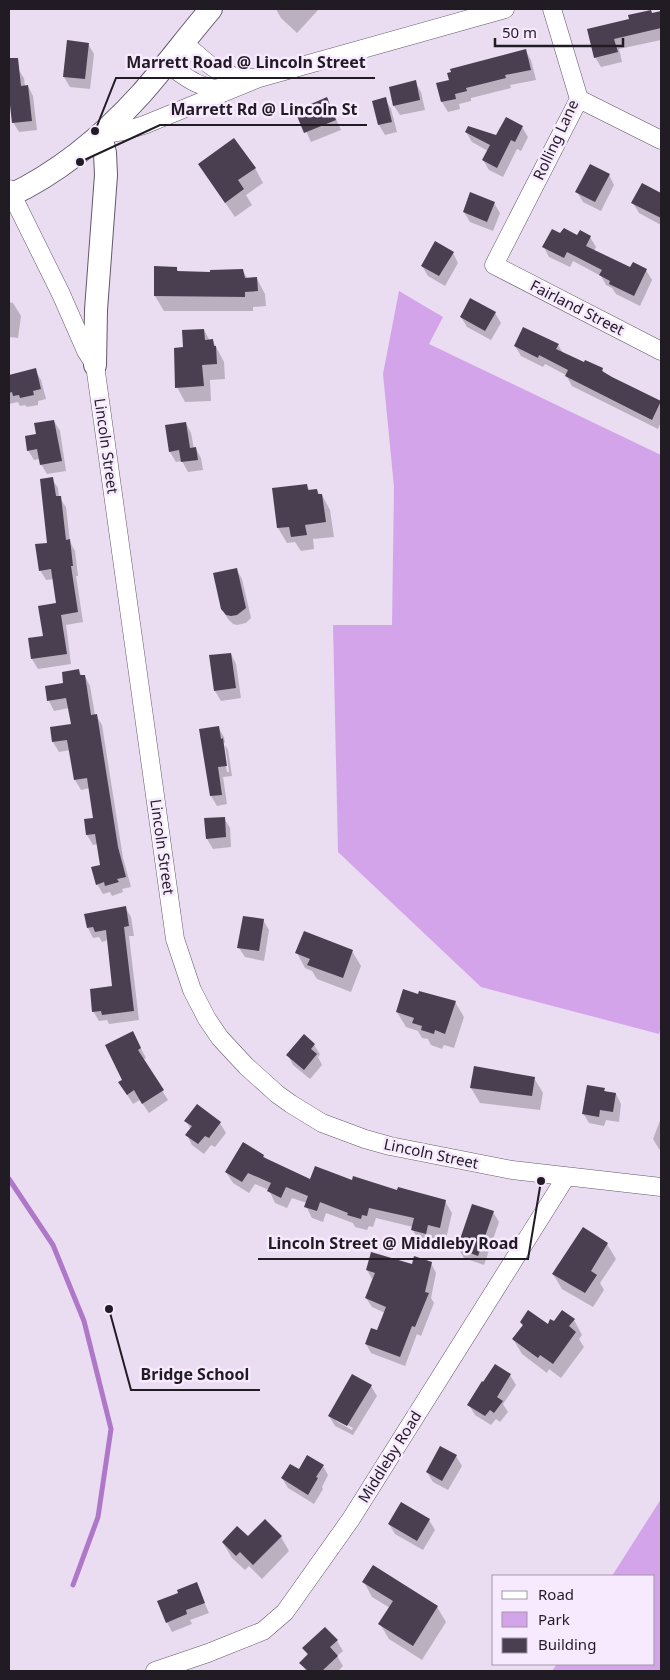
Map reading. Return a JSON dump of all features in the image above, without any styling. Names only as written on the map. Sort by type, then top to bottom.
[{"type":"main road","points":[[10,193],[76,155],[101,135],[142,93],[211,9]]},
{"type":"main road","points":[[95,365],[96,310],[106,175],[105,153],[101,135]]},
{"type":"street","points":[[101,135],[124,132],[144,125],[259,78],[505,9]]},
{"type":"street","name":"Rolling Lane","points":[[494,265],[578,99],[552,9]]},
{"type":"street","points":[[183,42],[222,74],[238,78],[259,78]]},
{"type":"street","points":[[166,63],[197,85],[212,90],[226,90]]},
{"type":"street","points":[[578,99],[661,140]]},
{"type":"street","name":"Lincoln Street","points":[[10,193],[61,294],[86,351],[95,365],[175,939],[192,990],[207,1019],[220,1038],[246,1066],[277,1094],[322,1123],[365,1139],[390,1146],[512,1170],[661,1187]]},
{"type":"street","name":"Fairland Street","points":[[494,265],[661,351]]},
{"type":"street","name":"Middleby Road","points":[[156,1671],[263,1631],[285,1612],[351,1519],[566,1177]]},
{"type":"green space","points":[[399,291],[443,317],[429,344],[661,455],[661,1027],[659,1034],[481,987],[338,852],[333,625],[392,625],[394,487],[383,374]]},
{"type":"green space","points":[[661,1499],[661,1671],[552,1671],[556,1665],[655,1665],[655,1575],[613,1575]]},
{"type":"building","points":[[651,10],[652,13],[661,11],[661,28],[614,39],[618,52],[594,58],[587,29],[629,19],[628,15]]},
{"type":"building","points":[[67,40],[89,43],[85,79],[63,77]]},
{"type":"building","points":[[526,49],[531,70],[505,75],[506,78],[466,88],[467,91],[455,94],[456,99],[441,102],[436,83],[449,80],[447,73],[451,72],[450,69]]},
{"type":"building","points":[[9,58],[18,58],[21,86],[28,85],[32,121],[12,123],[9,96]]},
{"type":"building","points":[[416,80],[420,100],[393,106],[389,87]]},
{"type":"building","points":[[327,97],[336,120],[304,133],[295,111]]},
{"type":"building","points":[[386,97],[392,122],[378,125],[372,101]]},
{"type":"building","points":[[506,117],[523,126],[515,142],[511,140],[497,168],[482,160],[490,145],[465,132],[468,126],[496,135]]},
{"type":"building","points":[[234,138],[256,168],[238,180],[244,189],[225,203],[198,164]]},
{"type":"building","points":[[590,164],[610,174],[595,202],[575,192]]},
{"type":"building","points":[[642,183],[661,193],[661,218],[631,203]]},
{"type":"building","points":[[470,192],[495,202],[487,222],[463,212]]},
{"type":"building","points":[[564,228],[577,235],[580,230],[591,236],[586,246],[630,267],[633,262],[647,269],[634,296],[609,284],[610,281],[599,275],[602,270],[567,252],[564,258],[542,247],[552,229],[560,233]]},
{"type":"building","points":[[435,241],[454,252],[439,276],[421,266]]},
{"type":"building","points":[[154,266],[177,267],[177,271],[210,272],[210,270],[243,269],[245,278],[257,277],[258,291],[245,292],[245,297],[154,296]]},
{"type":"building","points":[[470,298],[496,312],[485,331],[460,317]]},
{"type":"building","points":[[523,327],[559,344],[556,349],[584,362],[585,360],[603,368],[602,371],[612,377],[661,401],[652,420],[565,376],[568,370],[539,355],[538,358],[514,346]]},
{"type":"building","points":[[204,329],[205,340],[213,339],[214,346],[216,346],[217,364],[202,365],[204,386],[175,388],[174,348],[183,347],[182,330]]},
{"type":"building","points":[[36,368],[41,389],[33,391],[34,395],[20,398],[19,395],[13,396],[12,392],[9,393],[9,375]]},
{"type":"building","points":[[54,420],[62,461],[40,465],[37,449],[27,451],[25,436],[36,434],[34,423]]},
{"type":"building","points":[[186,422],[190,448],[196,447],[198,460],[181,462],[179,450],[169,452],[165,425]]},
{"type":"building","points":[[53,477],[56,496],[61,496],[66,540],[70,539],[73,566],[71,566],[78,612],[61,615],[67,654],[31,659],[28,638],[43,636],[38,606],[56,603],[51,569],[39,571],[35,544],[47,543],[40,479]]},
{"type":"building","points":[[307,484],[308,490],[317,489],[318,494],[322,494],[326,522],[305,525],[307,535],[291,537],[289,527],[277,528],[272,488]]},
{"type":"building","points":[[237,568],[246,608],[237,615],[231,616],[226,615],[221,609],[213,573]]},
{"type":"building","points":[[231,653],[236,688],[214,691],[209,655]]},
{"type":"building","points":[[79,669],[80,675],[85,675],[91,715],[97,714],[118,847],[126,877],[117,879],[119,882],[105,886],[104,882],[96,885],[91,867],[100,865],[95,834],[86,835],[84,819],[93,818],[87,778],[74,780],[67,740],[52,742],[50,727],[71,724],[66,698],[47,701],[45,686],[63,683],[62,672]]},
{"type":"building","points":[[219,726],[221,739],[223,738],[227,766],[218,767],[222,795],[210,796],[199,729]]},
{"type":"building","points":[[225,817],[226,837],[206,839],[204,818]]},
{"type":"building","points":[[126,906],[129,926],[124,927],[134,1011],[102,1015],[101,1011],[92,1012],[90,989],[112,986],[106,930],[95,932],[93,927],[87,928],[84,914]]},
{"type":"building","points":[[243,916],[264,919],[259,951],[237,948]]},
{"type":"building","points":[[304,931],[353,950],[343,978],[307,965],[310,959],[295,953]]},
{"type":"building","points":[[403,989],[418,994],[419,991],[456,1001],[445,1034],[435,1030],[434,1034],[421,1030],[422,1026],[412,1023],[414,1018],[396,1012]]},
{"type":"building","points":[[133,1031],[141,1048],[138,1050],[164,1090],[142,1104],[134,1090],[127,1095],[118,1082],[122,1080],[105,1045]]},
{"type":"building","points":[[304,1034],[315,1044],[311,1049],[317,1054],[304,1070],[286,1055]]},
{"type":"building","points":[[474,1066],[535,1077],[532,1096],[470,1088]]},
{"type":"building","points":[[587,1085],[605,1088],[604,1091],[616,1093],[613,1112],[600,1110],[599,1117],[582,1114]]},
{"type":"building","points":[[197,1104],[221,1122],[209,1138],[205,1136],[198,1144],[185,1135],[192,1126],[184,1121]]},
{"type":"building","points":[[243,1142],[264,1155],[263,1157],[310,1179],[315,1166],[352,1180],[353,1176],[397,1190],[398,1187],[446,1200],[440,1228],[428,1225],[426,1234],[411,1230],[414,1218],[369,1208],[367,1216],[362,1215],[361,1219],[347,1215],[348,1213],[320,1202],[317,1211],[304,1207],[308,1196],[286,1187],[281,1198],[267,1191],[271,1183],[248,1173],[242,1182],[225,1172]]},
{"type":"building","points":[[472,1204],[494,1211],[478,1256],[457,1248]]},
{"type":"building","points":[[583,1227],[608,1243],[591,1271],[597,1275],[585,1293],[552,1274]]},
{"type":"building","points":[[371,1252],[412,1264],[414,1256],[432,1262],[425,1292],[429,1293],[415,1327],[412,1326],[400,1357],[365,1344],[371,1328],[377,1330],[386,1307],[365,1298],[375,1273],[366,1270]]},
{"type":"building","points":[[528,1310],[548,1324],[550,1319],[554,1321],[562,1310],[575,1319],[569,1326],[576,1332],[553,1364],[540,1355],[538,1358],[512,1339],[523,1325],[520,1322]]},
{"type":"building","points":[[495,1364],[511,1374],[497,1397],[503,1401],[494,1413],[490,1410],[485,1416],[467,1405]]},
{"type":"building","points":[[352,1374],[372,1385],[347,1426],[328,1416]]},
{"type":"building","points":[[440,1446],[457,1455],[442,1481],[426,1472]]},
{"type":"building","points":[[307,1455],[324,1465],[308,1495],[281,1478],[290,1464],[299,1469]]},
{"type":"building","points":[[401,1502],[430,1519],[417,1541],[388,1524]]},
{"type":"building","points":[[265,1519],[282,1536],[253,1565],[240,1552],[236,1556],[222,1542],[237,1526],[248,1536]]},
{"type":"building","points":[[373,1565],[438,1606],[413,1646],[378,1624],[393,1601],[362,1582]]},
{"type":"building","points":[[197,1582],[205,1603],[186,1610],[187,1614],[166,1623],[157,1601],[178,1593],[177,1590]]},
{"type":"building","points":[[325,1627],[338,1640],[330,1647],[338,1656],[322,1671],[308,1671],[299,1663],[308,1654],[302,1648]]},
{"type":"waterway","points":[[9,1179],[53,1245],[84,1321],[111,1429],[98,1517],[73,1585]]},
{"type":"place","name":"Marrett Road @ Lincoln Street","points":[[95,131]]},
{"type":"place","name":"Marrett Rd @ Lincoln St","points":[[80,162]]},
{"type":"place","name":"Lincoln Street @ Middleby Road","points":[[541,1181]]},
{"type":"place","name":"Bridge School","points":[[109,1309]]}]
